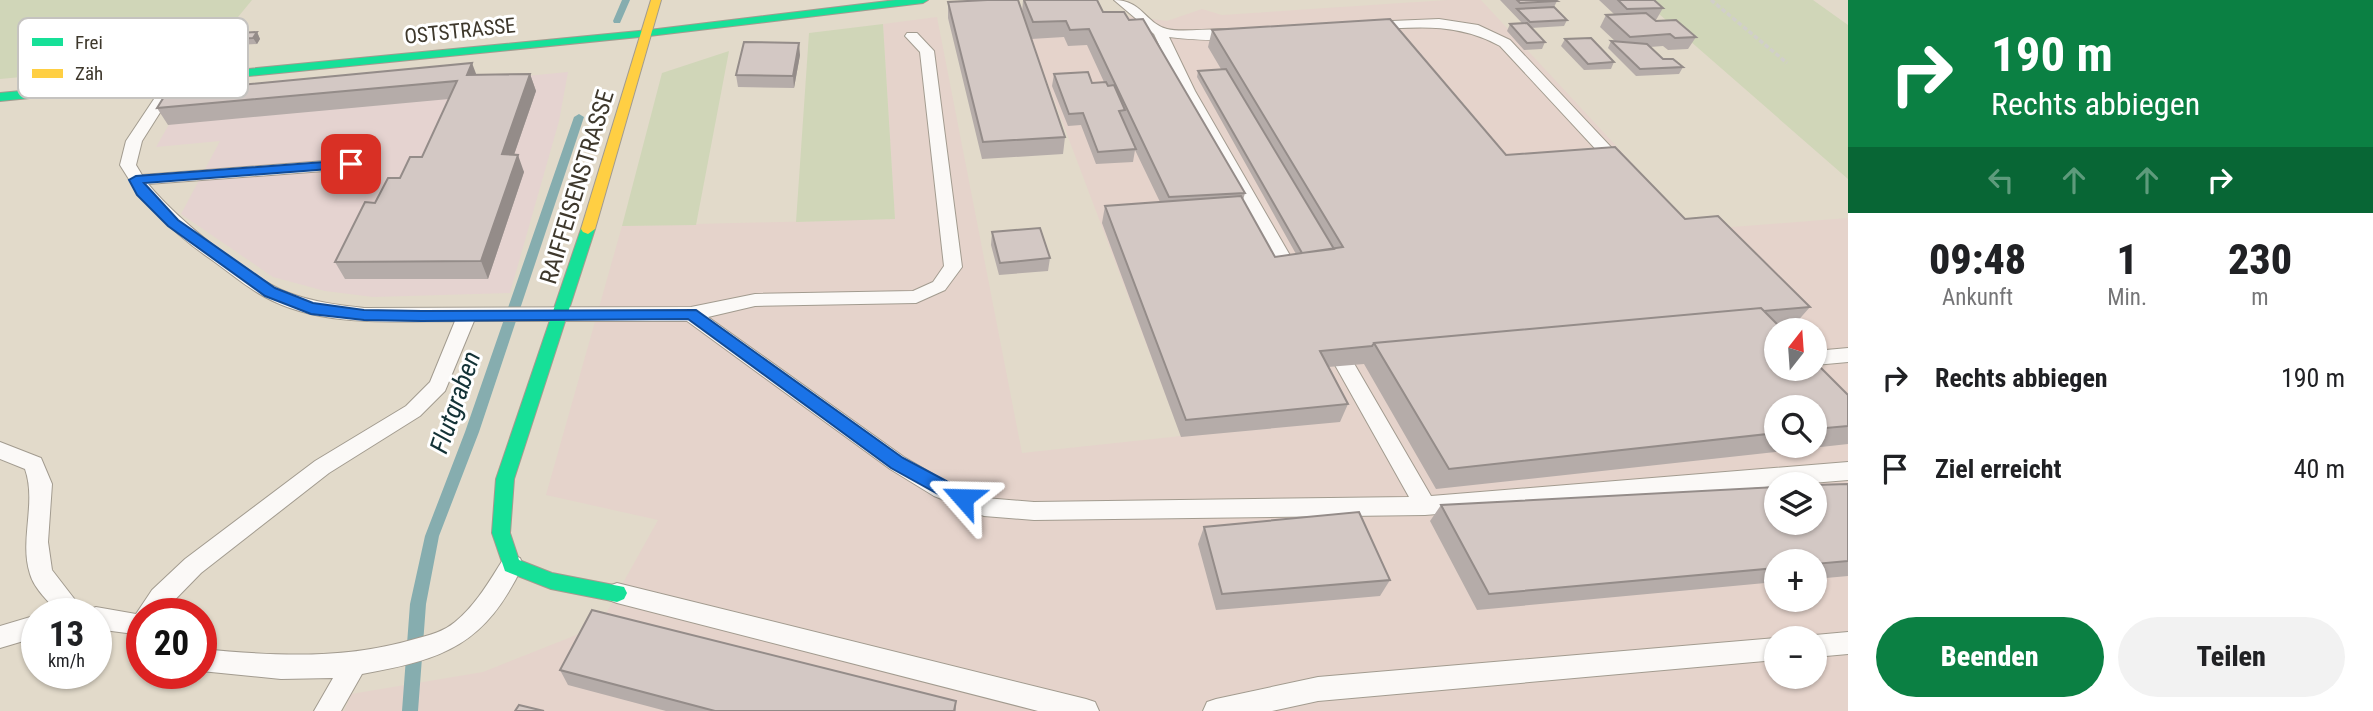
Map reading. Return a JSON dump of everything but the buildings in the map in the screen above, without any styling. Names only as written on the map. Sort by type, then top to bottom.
[{"type":"street","name":"RAIFFEISENSTRASSE","points":[[512,565],[501,533],[505,479],[561,313],[649,33],[656,0]]},
{"type":"street","name":"OSTSTRASSE","points":[[248,73],[649,33],[923,0]]},
{"type":"street","name":"OSTSTRASSE","points":[[0,97],[18,95]]},
{"type":"street","points":[[512,565],[551,581],[617,593]]},
{"type":"lane","points":[[1121,0],[1160,32],[1188,91],[1290,271]]},
{"type":"lane","points":[[1356,27],[1456,23],[1488,32],[1505,43],[1629,175]]},
{"type":"lane","points":[[1160,32],[1193,36],[1247,33]]},
{"type":"lane","points":[[161,98],[144,122],[129,153],[128,165],[142,192],[173,223],[270,292],[311,308],[364,315],[691,314],[755,300],[916,297],[939,286],[953,267],[927,51],[912,36]]},
{"type":"lane","points":[[136,180],[351,164]]},
{"type":"lane","points":[[691,314],[897,463],[942,490],[984,507],[1034,511],[1425,506],[1848,471]]},
{"type":"lane","points":[[159,598],[193,566],[322,467],[413,411],[438,386],[467,315]]},
{"type":"lane","points":[[1827,357],[1848,355]]},
{"type":"lane","points":[[1345,365],[1425,506]]},
{"type":"lane","points":[[0,450],[34,464],[41,484],[37,541],[41,574],[61,598]]},
{"type":"lane","points":[[217,662],[305,670],[354,665],[438,643],[457,635],[492,597],[512,565]]},
{"type":"lane","points":[[617,593],[1086,711]]},
{"type":"lane","points":[[0,637],[21,631]]},
{"type":"lane","points":[[1827,645],[1848,643]]},
{"type":"lane","points":[[1216,711],[1318,689],[1764,650]]},
{"type":"lane","points":[[327,711],[354,665]]},
{"type":"path","points":[[1711,0],[1787,63]]},
{"type":"shaded area","points":[[1481,0],[1694,230],[1848,218],[1848,711],[344,711],[351,694],[483,672],[599,626],[658,520],[546,495],[622,226],[895,219],[883,24],[937,17],[1022,453],[1181,436],[1031,39],[1093,12],[1167,21],[1202,9],[1222,15]]},
{"type":"shaded area","points":[[568,72],[559,121],[510,293],[373,297],[325,291],[273,277],[181,214],[220,141],[156,147],[178,109]]},
{"type":"green space","points":[[0,0],[252,0],[237,18],[18,18],[18,77],[0,79]]},
{"type":"green space","points":[[1643,0],[1813,0],[1848,25],[1848,179]]},
{"type":"green space","points":[[883,24],[895,219],[796,222],[809,33]]},
{"type":"green space","points":[[729,51],[696,225],[622,226],[662,73]]},
{"type":"waterway","name":"Flutgraben","points":[[617,21],[626,0]]},
{"type":"waterway","name":"Flutgraben","points":[[410,711],[418,604],[432,536],[472,432],[579,117]]},
{"type":"traffic: fast","points":[[248,73],[649,33],[923,0]]},
{"type":"traffic: fast","points":[[0,97],[18,95]]},
{"type":"traffic: fast","points":[[588,229],[505,479],[501,533],[512,565],[551,581],[617,593]]},
{"type":"traffic: slow","points":[[588,229],[656,0]]},
{"type":"route","points":[[351,164],[136,180],[142,192],[173,223],[270,292],[311,308],[364,315],[422,316],[691,314],[897,463],[942,490],[963,498]]}]
